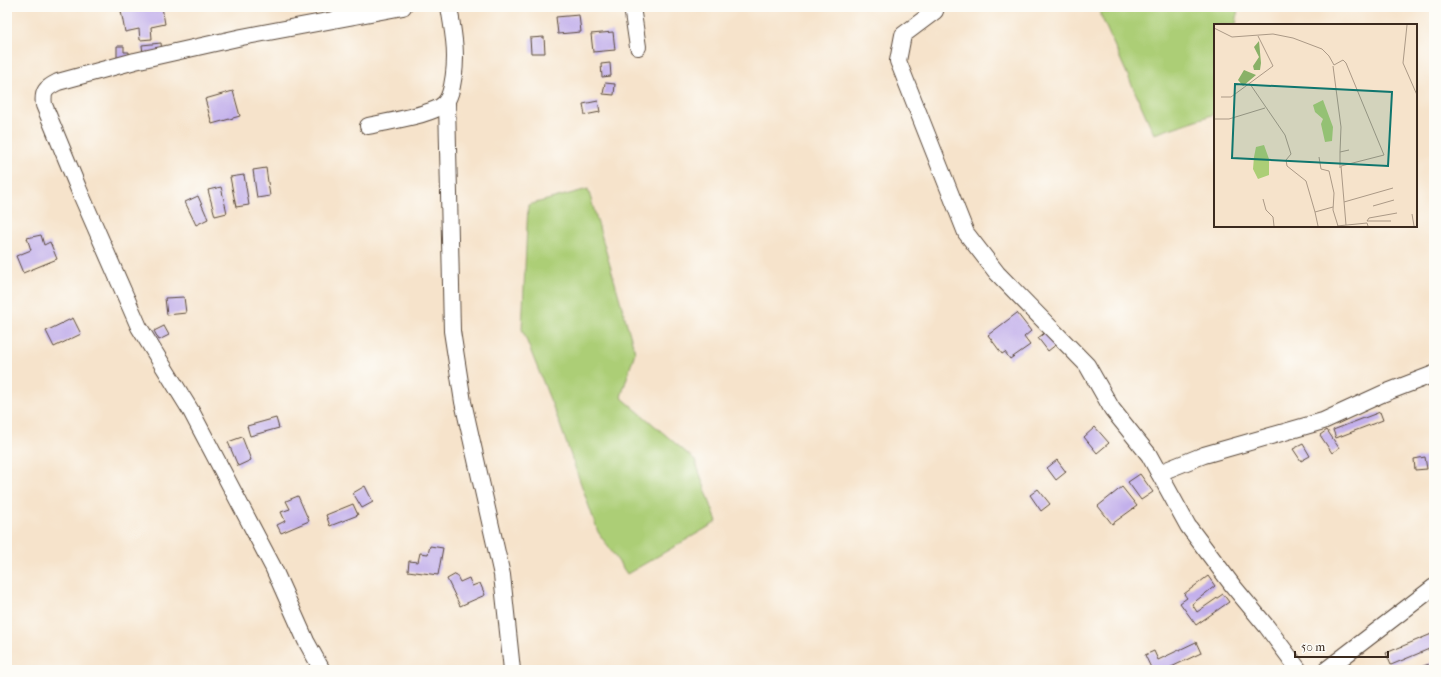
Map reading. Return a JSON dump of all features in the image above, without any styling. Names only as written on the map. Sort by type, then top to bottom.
[{"type":"street","points":[[322,670],[306,641],[273,567],[191,411],[139,327],[79,190],[44,105],[43,97],[45,91],[49,87],[58,82],[135,61],[242,37],[403,7]]},
{"type":"street","points":[[449,7],[456,54],[455,71],[450,93],[446,102],[452,331],[463,402],[502,575],[512,670]]},
{"type":"street","points":[[632,7],[638,47]]},
{"type":"street","points":[[936,7],[935,11],[903,35],[898,61],[966,233],[997,273],[1087,366],[1112,409],[1149,455],[1188,526],[1299,670]]},
{"type":"street","points":[[368,126],[420,114],[440,107],[446,102]]},
{"type":"street","points":[[1159,473],[1204,455],[1323,421],[1382,394],[1434,374]]},
{"type":"street","points":[[1326,670],[1434,587]]},
{"type":"green space","points":[[1097,7],[1238,7],[1236,24],[1214,24],[1214,114],[1154,134]]},
{"type":"green space","points":[[588,189],[635,352],[621,397],[695,460],[717,522],[627,574],[598,532],[559,422],[522,329],[528,205]]},
{"type":"building","points":[[142,7],[162,7],[165,24],[151,27],[152,39],[140,40],[139,29],[125,32],[121,11]]},
{"type":"building","points":[[579,15],[581,32],[558,34],[556,17]]},
{"type":"building","points":[[613,32],[615,50],[593,52],[591,34]]},
{"type":"building","points":[[544,37],[545,53],[531,53],[530,38]]},
{"type":"building","points":[[161,43],[162,52],[143,54],[142,45]]},
{"type":"building","points":[[117,46],[124,46],[124,52],[129,52],[129,59],[117,60]]},
{"type":"building","points":[[610,63],[611,76],[602,77],[601,64]]},
{"type":"building","points":[[605,83],[615,84],[614,95],[603,94]]},
{"type":"building","points":[[233,91],[240,116],[212,124],[205,99]]},
{"type":"building","points":[[598,101],[600,112],[585,115],[583,104]]},
{"type":"building","points":[[266,168],[270,196],[257,198],[253,170]]},
{"type":"building","points":[[244,175],[249,205],[236,207],[230,177]]},
{"type":"building","points":[[221,187],[227,213],[215,216],[208,190]]},
{"type":"building","points":[[198,196],[208,219],[196,225],[185,202]]},
{"type":"building","points":[[41,235],[44,245],[50,242],[57,259],[23,273],[16,256],[31,250],[27,238]]},
{"type":"building","points":[[184,297],[186,313],[167,315],[165,298]]},
{"type":"building","points":[[1017,313],[1031,331],[1024,337],[1030,345],[1010,359],[1005,352],[1002,354],[988,335]]},
{"type":"building","points":[[73,318],[81,334],[54,347],[46,331]]},
{"type":"building","points":[[164,326],[169,335],[159,340],[154,331]]},
{"type":"building","points":[[1047,331],[1057,344],[1048,351],[1038,338]]},
{"type":"building","points":[[1380,412],[1383,420],[1336,438],[1333,430]]},
{"type":"building","points":[[276,418],[279,428],[250,436],[247,426]]},
{"type":"building","points":[[1095,427],[1109,443],[1097,453],[1084,437]]},
{"type":"building","points":[[1327,430],[1339,448],[1332,453],[1320,435]]},
{"type":"building","points":[[242,437],[251,460],[238,466],[228,442]]},
{"type":"building","points":[[1303,444],[1310,456],[1301,461],[1293,449]]},
{"type":"building","points":[[1425,457],[1427,469],[1415,470],[1414,459]]},
{"type":"building","points":[[1057,460],[1066,472],[1056,480],[1047,468]]},
{"type":"building","points":[[1140,474],[1153,492],[1141,500],[1128,482]]},
{"type":"building","points":[[365,486],[373,502],[362,508],[353,493]]},
{"type":"building","points":[[1122,487],[1137,506],[1112,524],[1098,506]]},
{"type":"building","points":[[1038,489],[1050,504],[1041,511],[1030,495]]},
{"type":"building","points":[[298,496],[309,521],[281,533],[277,525],[285,521],[281,512],[290,509],[286,501]]},
{"type":"building","points":[[353,504],[358,515],[330,526],[326,515]]},
{"type":"building","points":[[430,546],[443,548],[438,575],[408,571],[409,561],[418,562],[420,553],[428,554]]},
{"type":"building","points":[[456,574],[460,582],[469,578],[472,586],[480,583],[485,595],[460,606],[447,579]]},
{"type":"building","points":[[1208,576],[1215,586],[1192,604],[1197,612],[1223,594],[1229,602],[1196,625],[1180,603],[1187,598],[1184,594]]},
{"type":"building","points":[[1434,633],[1434,647],[1391,665],[1386,653]]},
{"type":"building","points":[[1196,642],[1201,653],[1165,670],[1152,670],[1145,655],[1154,651],[1158,660]]},
{"type":"building","points":[[1434,662],[1434,670],[1413,670]]}]
